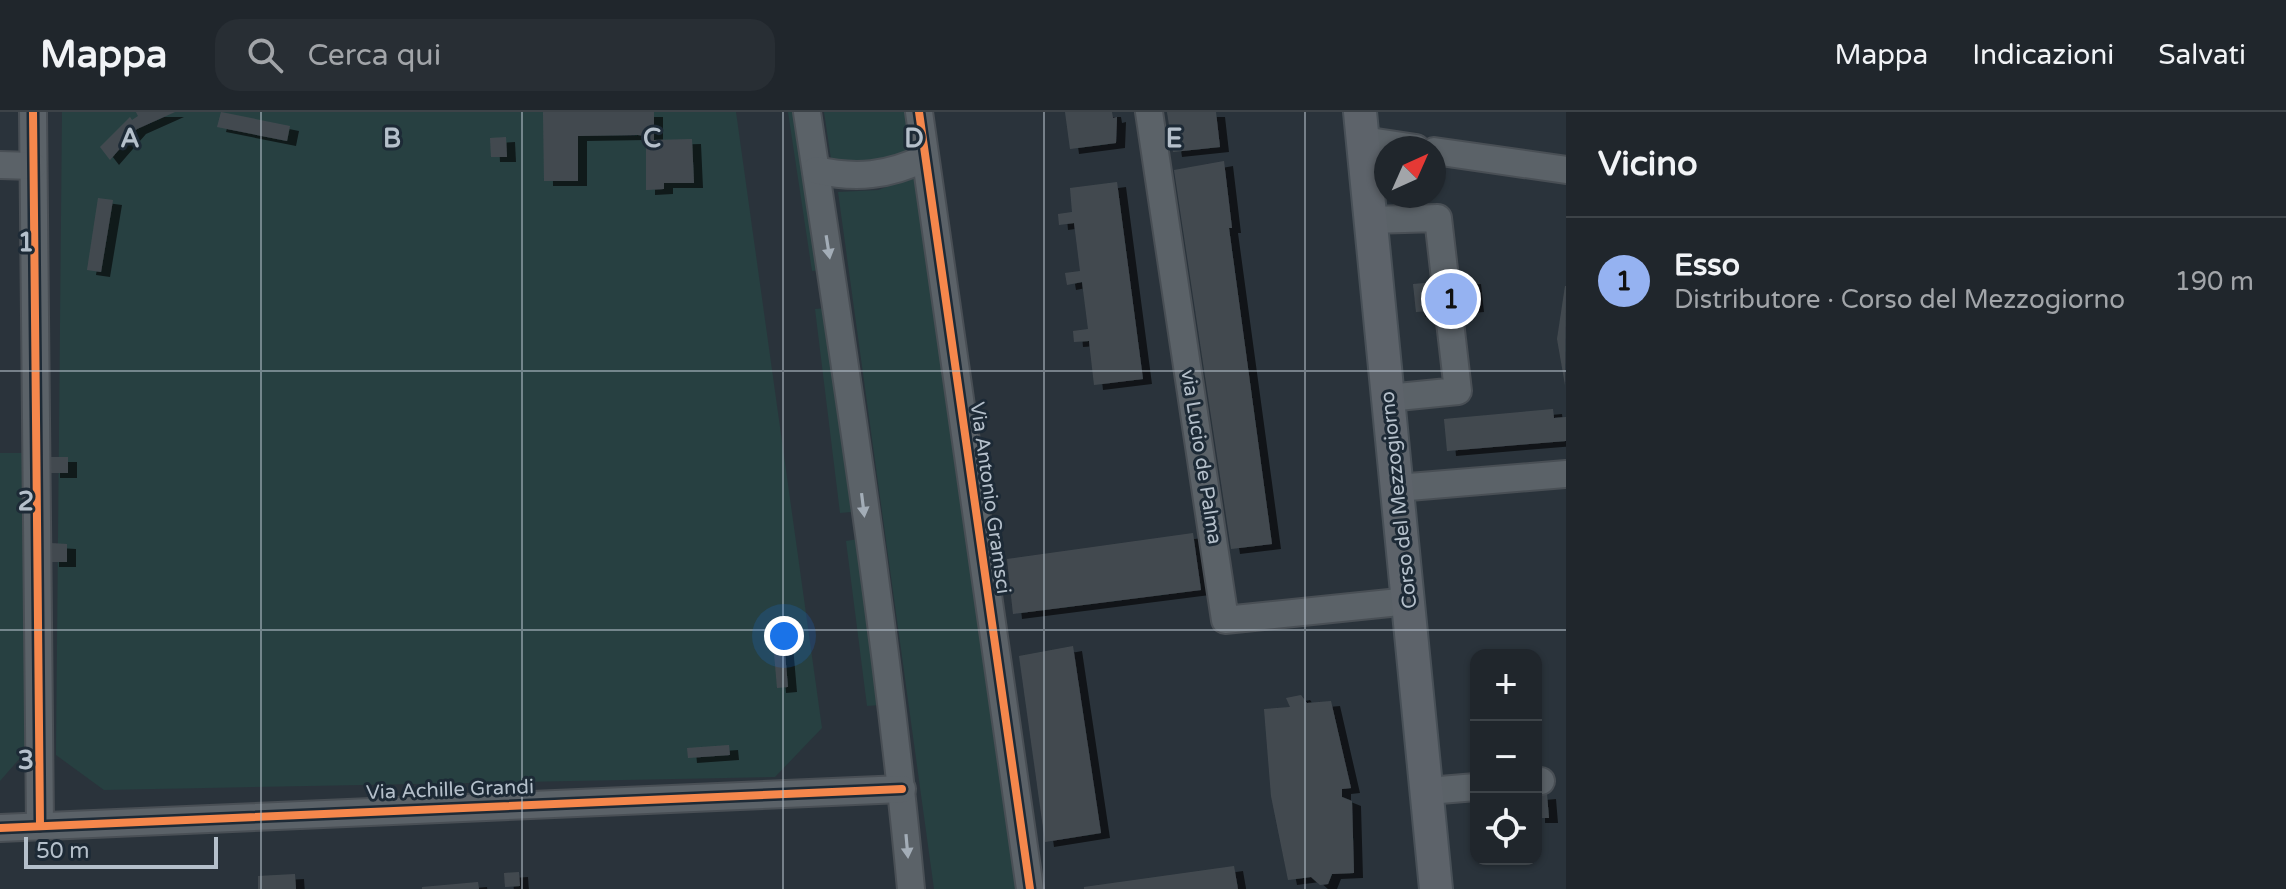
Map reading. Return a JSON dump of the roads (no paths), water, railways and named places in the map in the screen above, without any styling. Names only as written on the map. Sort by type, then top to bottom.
[{"type":"main road","name":"Corso del Mezzogiorno","points":[[1361,126],[1436,889]]},
{"type":"street","points":[[33,112],[40,826]]},
{"type":"street","points":[[807,112],[840,321],[902,789],[911,889]]},
{"type":"street","name":"Via Antonio Gramsci","points":[[919,112],[1030,889]]},
{"type":"street","name":"via Lucio de Palma","points":[[1149,112],[1225,620],[1409,601]]},
{"type":"street","points":[[1361,126],[1386,136]]},
{"type":"street","points":[[1446,153],[1566,170]]},
{"type":"street","points":[[816,170],[871,176],[899,171],[925,158]]},
{"type":"street","points":[[0,165],[33,166]]},
{"type":"street","points":[[1371,220],[1438,218],[1458,391],[1388,398]]},
{"type":"street","points":[[1397,488],[1566,474]]},
{"type":"street","points":[[1428,791],[1470,788]]},
{"type":"street","name":"Via Achille Grandi","points":[[0,828],[902,789]]},
{"type":"place","name":"Esso","points":[[1451,299]]}]
